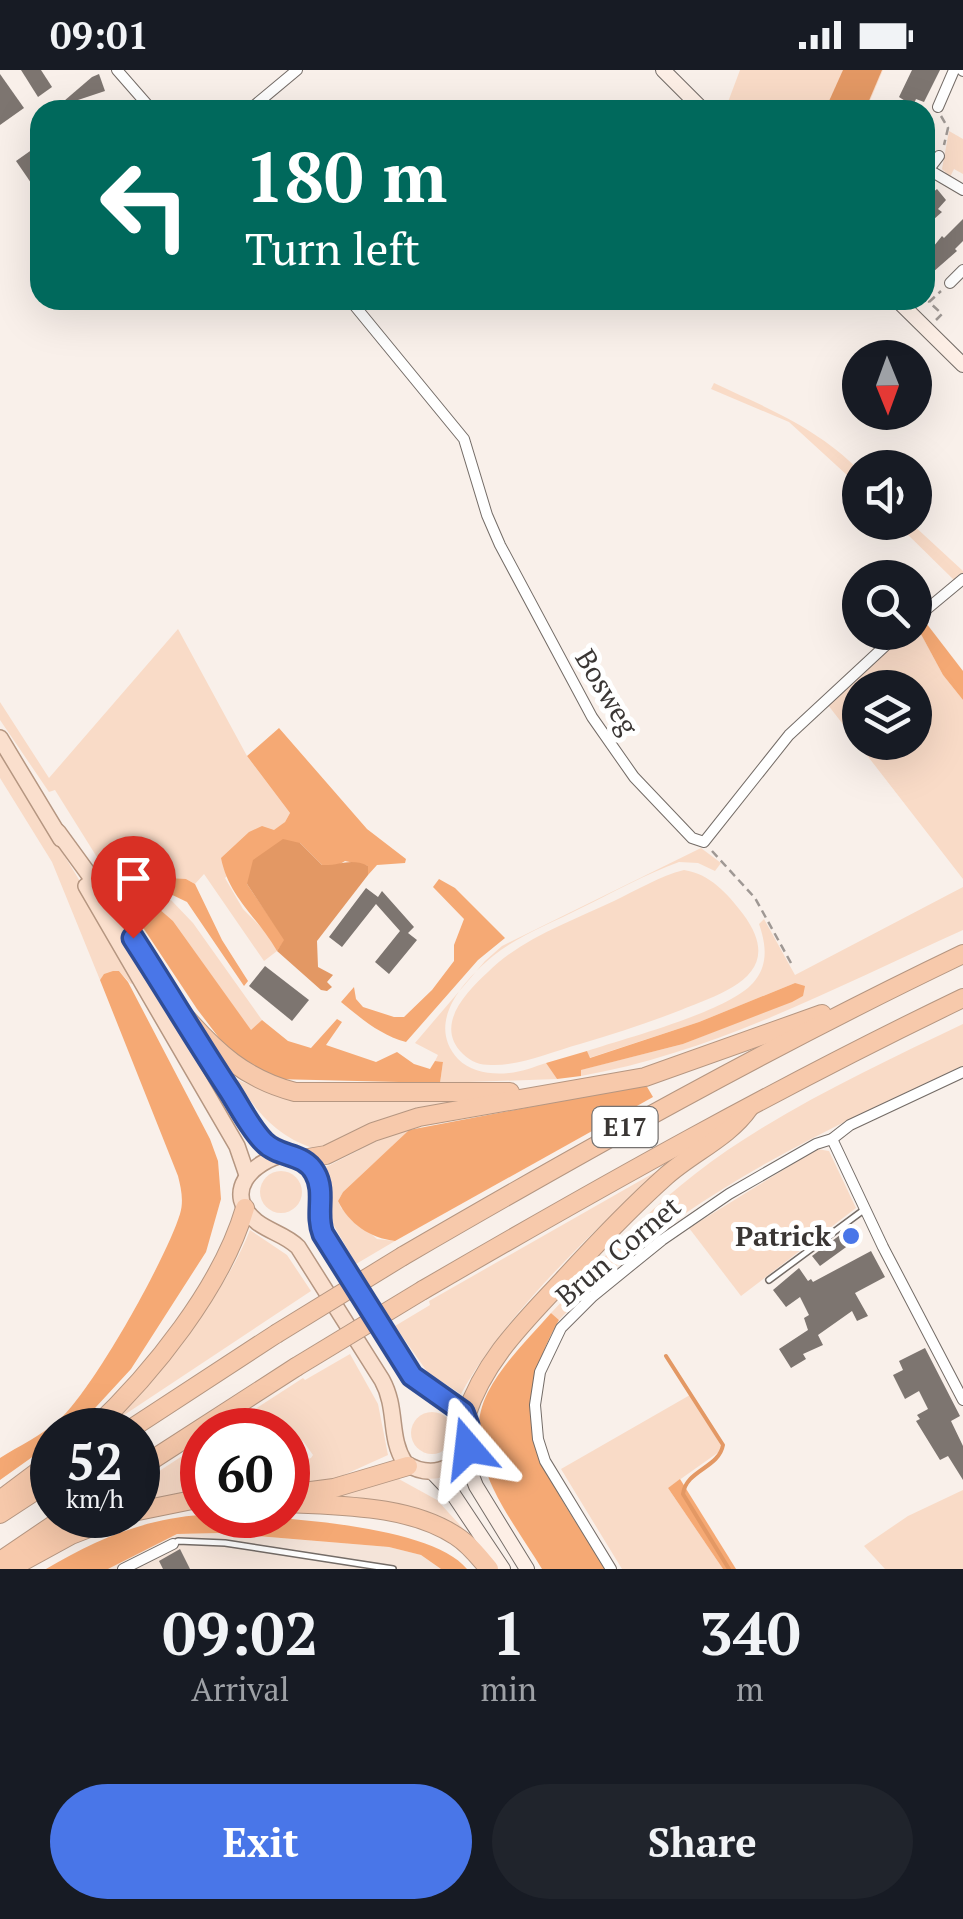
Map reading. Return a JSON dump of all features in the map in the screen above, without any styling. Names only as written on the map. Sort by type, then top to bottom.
[{"type":"highway","name":"E17","points":[[160,1410],[403,1256],[612,1134],[852,1007],[963,954]]},
{"type":"highway","name":"E17","points":[[160,1454],[296,1367],[617,1176],[963,998]]},
{"type":"highway","points":[[294,1157],[326,1155],[402,1121],[622,1082],[672,1068],[804,1019],[852,1007]]},
{"type":"highway","points":[[183,1014],[232,1065],[266,1083],[295,1092],[560,1092]]},
{"type":"highway","points":[[466,1416],[482,1375],[519,1328],[635,1205],[688,1158],[738,1125],[753,1103]]},
{"type":"highway","points":[[113,1408],[200,1300],[226,1260],[245,1208]]},
{"type":"highway","points":[[310,1491],[408,1466]]},
{"type":"highway","points":[[0,1500],[30,1478]]},
{"type":"highway","points":[[0,1514],[30,1494]]},
{"type":"highway","points":[[310,1504],[389,1512],[432,1523],[464,1541],[489,1569]]},
{"type":"highway","points":[[0,1561],[34,1538]]},
{"type":"highway","points":[[9,1569],[66,1538]]},
{"type":"main road","points":[[663,70],[694,100]]},
{"type":"main road","points":[[907,310],[963,364]]},
{"type":"main road","points":[[0,738],[237,1146],[247,1174]]},
{"type":"main road","points":[[58,832],[183,1014],[194,1038],[258,1135],[266,1145],[294,1157],[313,1168],[319,1181],[318,1217],[323,1234],[404,1364],[417,1382],[454,1403],[466,1416],[468,1444],[464,1455],[448,1468],[432,1472],[408,1466],[395,1442],[390,1394],[373,1365],[298,1248],[290,1239],[260,1224],[245,1208],[243,1188],[247,1174],[261,1161],[294,1157]]},
{"type":"main road","points":[[464,1455],[476,1486],[527,1569]]},
{"type":"main road","points":[[432,1472],[453,1494],[502,1569]]},
{"type":"street","points":[[117,70],[143,100]]},
{"type":"street","points":[[261,100],[297,70]]},
{"type":"street","points":[[938,107],[954,70]]},
{"type":"street","points":[[935,161],[939,156]]},
{"type":"street","points":[[935,175],[963,190]]},
{"type":"street","points":[[950,283],[963,270]]},
{"type":"street","name":"Bosweg","points":[[358,310],[464,439],[500,546],[592,717],[658,806],[692,838],[704,842]]},
{"type":"street","points":[[932,604],[963,579]]},
{"type":"street","points":[[704,842],[789,735],[881,650]]},
{"type":"street","name":"Brun Cornet","points":[[611,1569],[545,1461],[538,1439],[536,1394],[540,1372],[554,1340],[584,1305],[692,1218],[780,1163],[832,1140],[850,1125],[963,1072]]},
{"type":"street","points":[[832,1140],[963,1400]]},
{"type":"street","points":[[124,1569],[173,1544]]},
{"type":"lane","points":[[770,1280],[864,1209]]},
{"type":"lane","points":[[173,1544],[225,1543],[393,1569]]},
{"type":"path","points":[[938,107],[948,128],[939,156]]},
{"type":"path","points":[[935,297],[950,283]]},
{"type":"path","points":[[927,329],[942,314],[935,308]]},
{"type":"path","points":[[704,842],[755,898],[792,963]]},
{"type":"shaded area","points":[[740,70],[883,70],[870,100],[729,100]]},
{"type":"shaded area","points":[[843,70],[882,70],[869,100],[830,100]]},
{"type":"shaded area","points":[[949,131],[963,139],[963,174],[954,169],[950,177],[942,169]]},
{"type":"shaded area","points":[[714,383],[791,420],[842,455],[842,471],[789,422],[711,389]]},
{"type":"shaded area","points":[[913,540],[929,540],[963,571],[954,580]]},
{"type":"shaded area","points":[[178,629],[247,756],[290,813],[225,878],[243,909],[267,933],[277,951],[264,961],[204,874],[195,884],[186,879],[161,884],[162,890],[125,902],[55,790],[49,792],[0,720],[0,702],[49,778]]},
{"type":"shaded area","points":[[932,631],[963,671],[963,700],[930,650]]},
{"type":"shaded area","points":[[888,650],[930,650],[963,700],[963,879],[871,760],[932,760],[932,670],[866,670]]},
{"type":"shaded area","points":[[842,692],[842,723],[828,705]]},
{"type":"shaded area","points":[[279,728],[367,829],[406,859],[405,863],[377,865],[368,875],[368,866],[345,861],[337,866],[322,865],[300,843],[247,884],[285,940],[277,951],[230,885],[221,858],[249,832],[262,826],[274,830],[290,813],[247,756]]},
{"type":"shaded area","points":[[0,755],[88,895],[135,982],[131,984],[119,971],[105,974],[100,980],[52,862],[0,778]]},
{"type":"shaded area","points":[[283,839],[300,843],[322,865],[350,862],[368,866],[368,875],[317,941],[318,967],[333,975],[327,982],[332,987],[327,991],[277,951],[284,940],[247,884],[253,860]]},
{"type":"shaded area","points":[[701,848],[721,863],[715,871],[698,863],[679,862],[654,872],[525,936],[475,973],[502,946]]},
{"type":"shaded area","points":[[684,870],[717,886],[743,914],[755,934],[755,966],[746,977],[716,996],[669,1015],[536,1058],[487,1065],[463,1054],[451,1032],[456,1010],[501,960],[548,931]]},
{"type":"shaded area","points":[[167,878],[186,879],[195,884],[222,940],[248,981],[244,986],[187,902],[162,890],[161,884]]},
{"type":"shaded area","points":[[439,879],[455,888],[505,938],[478,960],[406,1042],[380,1031],[341,1002],[354,987],[356,999],[363,1007],[404,1017],[432,990],[454,961],[454,945],[464,919],[433,887]]},
{"type":"shaded area","points":[[963,887],[963,930],[729,1034],[631,1065],[581,1076],[580,1070],[683,1044],[803,996],[795,983],[699,1022],[589,1058],[587,1051],[675,1023],[740,994],[762,969],[764,947],[759,924],[764,919],[795,975]]},
{"type":"shaded area","points":[[149,900],[171,900],[193,923],[262,1020],[251,1031],[173,921]]},
{"type":"shaded area","points":[[149,900],[173,921],[251,1030],[262,1020],[288,1041],[311,1048],[337,1019],[342,1022],[326,1045],[376,1062],[397,1052],[430,1069],[435,1061],[443,1062],[440,1083],[274,1079],[229,1051],[132,911]]},
{"type":"shaded area","points":[[119,971],[128,982],[210,1139],[218,1161],[221,1199],[206,1252],[131,1369],[95,1408],[70,1408],[109,1354],[145,1291],[181,1209],[178,1176],[100,980],[104,974]]},
{"type":"shaded area","points":[[795,983],[805,986],[803,996],[683,1044],[581,1070],[581,1076],[557,1079],[546,1063],[587,1051],[590,1058],[699,1022]]},
{"type":"shaded area","points":[[460,991],[452,1003],[445,1031],[458,1059],[475,1070],[495,1073],[518,1072],[546,1063],[557,1079],[440,1083],[443,1062],[435,1061],[438,1055],[415,1043]]},
{"type":"shaded area","points":[[963,1024],[963,1066],[748,1174],[650,1239],[559,1320],[551,1313],[657,1206],[725,1152],[825,1092]]},
{"type":"shaded area","points":[[235,1079],[280,1096],[445,1101],[447,1105],[316,1149],[290,1138],[269,1122]]},
{"type":"shaded area","points":[[646,1085],[653,1097],[395,1241],[361,1228],[338,1201],[409,1130]]},
{"type":"shaded area","points":[[409,1130],[338,1201],[377,1239],[395,1241],[356,1264],[333,1224],[326,1167],[381,1139]]},
{"type":"shaded area","points":[[817,1149],[829,1151],[856,1208],[741,1296],[689,1228]]},
{"type":"shaded area","points":[[666,1166],[582,1244],[527,1303],[501,1333],[461,1394],[428,1373],[395,1326],[430,1305],[429,1301]]},
{"type":"shaded area","points":[[281,1171],[296,1177],[302,1192],[296,1207],[281,1213],[266,1207],[260,1192],[266,1177]]},
{"type":"shaded area","points":[[250,1230],[287,1255],[311,1291],[135,1408],[124,1408],[206,1308]]},
{"type":"shaded area","points":[[551,1313],[559,1320],[541,1357],[533,1391],[533,1421],[539,1450],[551,1479],[606,1569],[542,1569],[503,1507],[483,1462],[480,1415],[488,1392]]},
{"type":"shaded area","points":[[350,1354],[378,1404],[388,1455],[335,1479],[310,1483],[310,1408],[257,1408]]},
{"type":"shaded area","points":[[690,1395],[723,1449],[668,1488],[723,1569],[622,1569],[561,1469]]},
{"type":"shaded area","points":[[432,1412],[447,1418],[453,1433],[447,1448],[432,1454],[417,1448],[411,1433],[417,1418]]},
{"type":"shaded area","points":[[30,1440],[30,1459],[0,1480],[0,1458]]},
{"type":"shaded area","points":[[180,1457],[180,1495],[160,1499],[160,1471]]},
{"type":"shaded area","points":[[397,1478],[437,1500],[480,1547],[464,1534],[324,1500]]},
{"type":"shaded area","points":[[680,1479],[736,1569],[723,1569],[668,1488]]},
{"type":"shaded area","points":[[963,1490],[963,1569],[885,1569],[864,1546],[908,1516]]},
{"type":"shaded area","points":[[180,1517],[180,1534],[108,1569],[46,1569],[108,1538],[160,1538],[161,1521]]},
{"type":"shaded area","points":[[310,1521],[343,1525],[418,1541],[447,1553],[467,1569],[441,1569],[421,1555],[389,1547],[280,1538],[310,1538]]},
{"type":"shaded area","points":[[177,1534],[180,1538],[280,1538],[389,1547],[421,1555],[441,1569],[108,1569]]},
{"type":"building","points":[[21,70],[41,70],[52,87],[38,97]]},
{"type":"building","points":[[912,70],[940,70],[925,100],[899,97]]},
{"type":"building","points":[[0,74],[24,108],[0,125]]},
{"type":"building","points":[[99,74],[105,91],[65,100]]},
{"type":"building","points":[[30,151],[30,181],[16,161]]},
{"type":"building","points":[[937,189],[946,200],[938,209],[942,212],[935,218]]},
{"type":"building","points":[[963,219],[963,241],[935,270],[935,245]]},
{"type":"building","points":[[366,888],[378,897],[382,891],[414,927],[408,933],[417,940],[389,974],[375,962],[400,931],[376,904],[342,947],[329,937]]},
{"type":"building","points":[[265,966],[309,1000],[292,1021],[249,986]]},
{"type":"building","points":[[852,1226],[860,1237],[820,1266],[812,1256]]},
{"type":"building","points":[[871,1251],[885,1277],[855,1293],[868,1316],[857,1321],[852,1311],[818,1335],[823,1345],[803,1354],[806,1359],[791,1368],[779,1349],[808,1330],[804,1318],[809,1315],[800,1297],[786,1307],[773,1290],[799,1268],[813,1282]]},
{"type":"building","points":[[925,1348],[960,1416],[951,1421],[963,1446],[963,1480],[948,1456],[940,1460],[916,1421],[920,1419],[917,1415],[928,1409],[919,1391],[905,1399],[893,1375],[903,1370],[899,1361]]},
{"type":"building","points":[[180,1549],[190,1569],[163,1569],[159,1561]]},
{"type":"waterway","points":[[666,1356],[723,1445],[715,1459],[690,1479],[683,1494],[729,1569]]},
{"type":"place","name":"Patrick","points":[[851,1236]]},
{"type":"route","points":[[133,938],[258,1135],[266,1145],[302,1159],[313,1168],[320,1188],[318,1217],[323,1234],[412,1376],[454,1403],[466,1416],[468,1448]]}]
